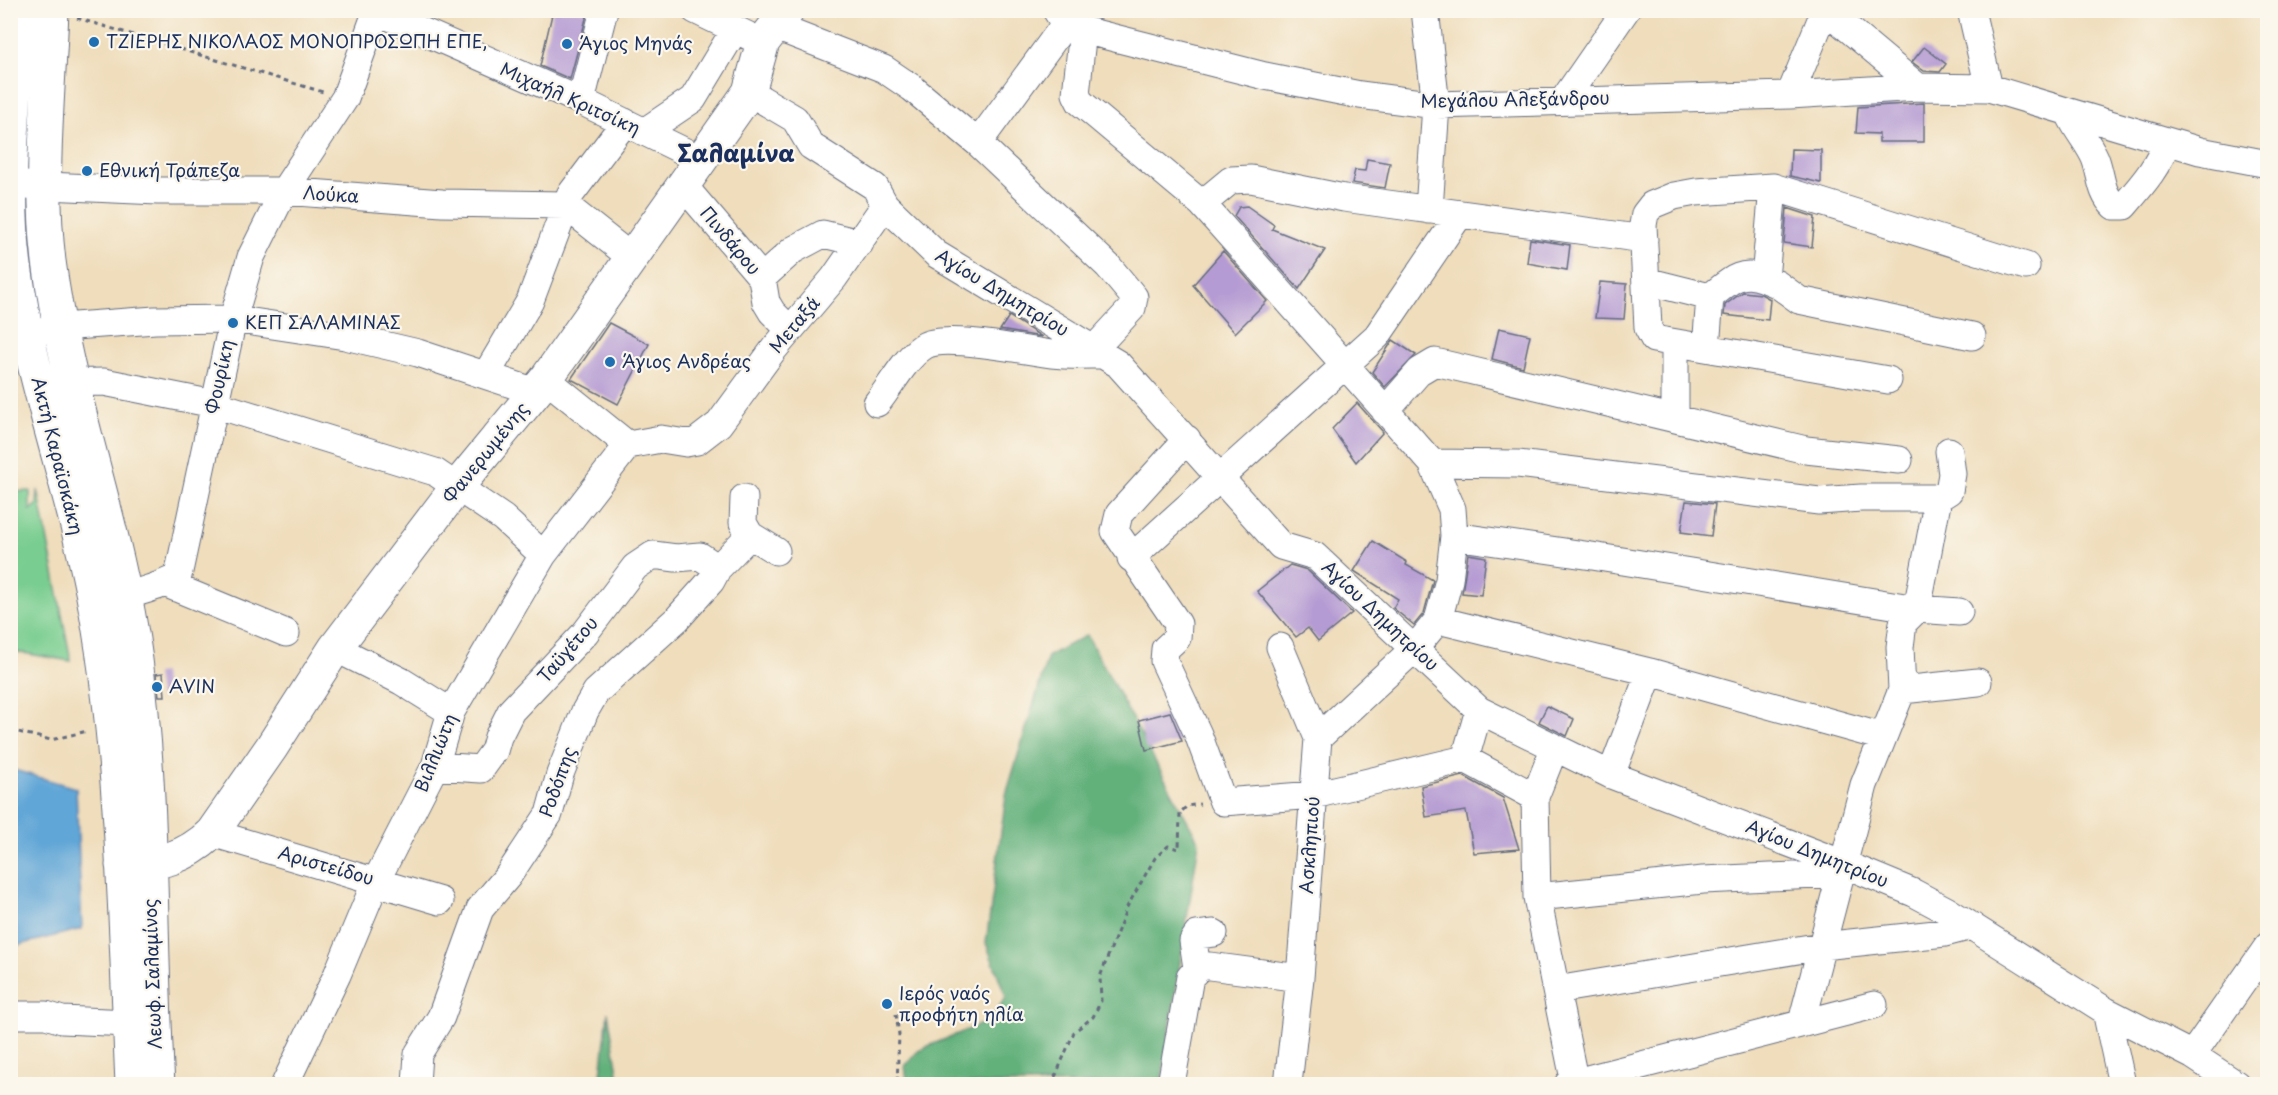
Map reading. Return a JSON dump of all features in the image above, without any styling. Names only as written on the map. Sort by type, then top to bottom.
[{"type":"main road","name":"Ακτή Καραϊσκάκη","points":[[20,10],[11,194],[18,336],[40,385],[95,609],[110,725],[136,864]]},
{"type":"main road","name":"Ακτή Καραϊσκάκη","points":[[52,11],[45,185],[49,260],[72,381],[126,594],[136,662],[136,864]]},
{"type":"main road","name":"Φανερωμένης","points":[[136,864],[162,862],[184,853],[212,833],[335,648],[457,487],[541,385],[749,92],[765,28]]},
{"type":"main road","name":"Λεωφ. Σαλαμίνος","points":[[132,1084],[129,1023],[136,864]]},
{"type":"main road","name":"Λεωφ. Σαλαμίνος","points":[[136,864],[158,1084]]},
{"type":"street","points":[[581,101],[604,10]]},
{"type":"street","points":[[694,10],[765,28],[884,69],[941,110],[978,143],[1108,266],[1134,297],[1132,308],[1099,352],[1053,354],[972,343],[937,342],[925,345],[913,357],[877,403]]},
{"type":"street","points":[[1425,10],[1436,105],[1429,210]]},
{"type":"street","points":[[1563,101],[1626,10]]},
{"type":"street","points":[[1790,95],[1825,10],[1918,87]]},
{"type":"street","points":[[1971,10],[1989,88]]},
{"type":"street","name":"Μιχαήλ Κριτσίκη","points":[[376,11],[635,127],[691,172]]},
{"type":"street","name":"Φουρίκη","points":[[167,584],[178,576],[233,319],[251,257],[284,191],[345,98],[376,11]]},
{"type":"street","points":[[978,143],[1068,21]]},
{"type":"street","points":[[1068,21],[1076,94],[1080,102],[1202,204],[1432,463],[1452,509],[1454,536],[1449,580],[1438,620],[1415,648],[1318,738],[1280,647]]},
{"type":"street","name":"Μεγάλου Αλεξάνδρου","points":[[1068,21],[1265,76],[1360,94],[1436,105],[1790,95],[1918,87],[1989,88],[2167,141],[2219,155],[2268,164]]},
{"type":"street","points":[[486,375],[530,301],[566,205],[635,127],[693,99],[765,28]]},
{"type":"street","name":"Αγίου Δημητρίου","points":[[749,92],[795,119],[811,146],[875,187],[885,205],[936,254],[1118,364],[1281,546],[1315,556],[1479,710],[1554,749],[1611,775],[1843,869],[1914,893],[1972,926],[2106,1011],[2193,1055],[2236,1084]]},
{"type":"street","points":[[693,99],[729,118]]},
{"type":"street","points":[[2069,113],[2076,130],[2094,155],[2100,172],[2102,189],[2114,206],[2124,206],[2150,176],[2163,155],[2167,141]]},
{"type":"street","name":"Πινδάρου","points":[[691,172],[762,278],[766,302],[772,312],[790,330]]},
{"type":"street","points":[[1202,204],[1231,180],[1251,179],[1344,198],[1644,239]]},
{"type":"street","name":"Λούκα","points":[[11,194],[45,185],[158,191],[284,191],[442,203],[566,205]]},
{"type":"street","points":[[1765,279],[1773,187]]},
{"type":"street","points":[[1888,380],[1654,339],[1649,333],[1644,239],[1645,214],[1658,201],[1696,192],[1773,187],[2026,266]]},
{"type":"street","points":[[566,205],[632,258]]},
{"type":"street","name":"Μεταξά","points":[[628,445],[661,439],[686,443],[697,441],[719,424],[860,243],[885,205]]},
{"type":"street","points":[[1131,558],[1377,336],[1460,214]]},
{"type":"street","points":[[762,278],[793,250],[823,234],[860,243]]},
{"type":"street","points":[[1706,348],[1710,297],[1736,276],[1744,274],[1777,284],[1799,300],[1972,336]]},
{"type":"street","points":[[1646,280],[1710,297]]},
{"type":"street","points":[[18,336],[61,327],[155,320],[233,319],[366,341],[418,353],[486,375],[541,385],[628,445]]},
{"type":"street","points":[[1675,344],[1675,418]]},
{"type":"street","points":[[1385,411],[1420,371],[1435,362],[1806,450],[1899,460]]},
{"type":"street","points":[[40,385],[72,381],[104,382],[214,404],[435,472],[503,518],[543,555]]},
{"type":"street","points":[[1187,439],[1119,514],[1115,531],[1131,558],[1178,624],[1177,638],[1165,649],[1164,661],[1198,734],[1223,802],[1314,795],[1465,759],[1535,797]]},
{"type":"street","name":"Βιλλιώτη","points":[[285,1084],[337,975],[376,881],[435,766],[451,712],[543,555],[628,445]]},
{"type":"street","points":[[1432,463],[1518,464],[1819,501],[1861,498],[1938,498],[1949,491],[1952,474],[1949,451]]},
{"type":"street","points":[[744,498],[743,523],[750,535],[776,551]]},
{"type":"street","points":[[1802,1022],[1864,785],[1902,690],[1900,647],[1903,623],[1917,609],[1938,498]]},
{"type":"street","name":"Ροδόπης","points":[[416,1084],[418,1054],[441,1017],[480,909],[508,876],[549,814],[560,774],[585,711],[596,692],[677,620],[711,581],[718,568],[750,535]]},
{"type":"street","points":[[1454,536],[1917,609],[1959,612]]},
{"type":"street","name":"Ταϋγέτου","points":[[435,766],[481,769],[494,751],[511,711],[585,633],[635,567],[653,555],[676,558],[700,556],[718,568]]},
{"type":"street","points":[[95,609],[126,594],[167,584],[286,633]]},
{"type":"street","points":[[1438,620],[1650,672],[1883,738]]},
{"type":"street","points":[[335,648],[400,681],[451,712]]},
{"type":"street","points":[[1611,775],[1650,672]]},
{"type":"street","points":[[1902,690],[1978,682]]},
{"type":"street","points":[[1465,759],[1479,710]]},
{"type":"street","name":"Ασκληπιού","points":[[1288,1084],[1300,978],[1318,738]]},
{"type":"street","points":[[1554,749],[1535,797],[1537,897],[1573,1084],[1802,1022],[1874,1005]]},
{"type":"street","name":"Αριστείδου","points":[[212,833],[440,901]]},
{"type":"street","points":[[1537,897],[1703,880],[1843,869]]},
{"type":"street","points":[[1556,990],[1822,946],[1945,933],[1972,926]]},
{"type":"street","points":[[1197,968],[1193,941],[1197,935],[1214,933]]},
{"type":"street","points":[[2193,1055],[2268,946]]},
{"type":"street","points":[[1171,1084],[1190,977],[1197,968],[1202,965],[1300,978]]},
{"type":"street","points":[[2106,1011],[2122,1084]]},
{"type":"street","points":[[10,1015],[46,1015],[62,1020],[129,1023]]},
{"type":"path","points":[[52,11],[345,98]]},
{"type":"path","points":[[10,730],[51,740],[110,725]]},
{"type":"path","points":[[1049,1084],[1056,1075],[1074,1032],[1093,1017],[1101,1001],[1100,977],[1127,907],[1155,858],[1168,846],[1179,849],[1180,813],[1186,806],[1223,802]]},
{"type":"path","points":[[897,1014],[899,1035],[897,1084]]},
{"type":"green space","points":[[38,490],[71,661],[11,651],[11,611],[17,573],[11,571],[11,492],[30,491],[30,510],[37,505]]},
{"type":"green space","points":[[1087,635],[1199,842],[1161,1084],[907,1084],[905,1066],[919,1050],[989,1021],[1006,997],[986,943],[1006,795],[1048,656]]},
{"type":"green space","points":[[608,1012],[620,1084],[600,1084]]},
{"type":"water","points":[[11,769],[76,788],[82,929],[11,947]]},
{"type":"building","name":"Άγιος Μηνάς","points":[[553,10],[588,11],[570,79],[540,66]]},
{"type":"building","points":[[1924,47],[1946,64],[1940,72],[1924,71],[1912,62]]},
{"type":"building","points":[[1924,103],[1924,142],[1879,142],[1879,134],[1856,133],[1858,107]]},
{"type":"building","points":[[1791,149],[1821,150],[1821,183],[1790,176]]},
{"type":"building","points":[[1367,159],[1390,163],[1385,188],[1352,183],[1355,170],[1365,171]]},
{"type":"building","points":[[1247,206],[1274,225],[1272,229],[1325,250],[1299,289],[1234,216],[1239,207]]},
{"type":"building","points":[[1787,208],[1815,217],[1812,247],[1784,243]]},
{"type":"building","points":[[1530,239],[1570,245],[1567,270],[1527,263]]},
{"type":"building","points":[[1223,251],[1267,301],[1235,333],[1193,285]]},
{"type":"building","points":[[1600,282],[1627,284],[1624,319],[1595,318]]},
{"type":"building","points":[[1743,292],[1761,294],[1770,299],[1768,320],[1724,315],[1725,305]]},
{"type":"building","points":[[1009,316],[1042,337],[1000,330]]},
{"type":"building","name":"Άγιος Ανδρέας","points":[[609,323],[649,344],[618,404],[571,379]]},
{"type":"building","points":[[1499,328],[1530,335],[1523,367],[1492,359]]},
{"type":"building","points":[[1393,340],[1416,355],[1385,387],[1372,372]]},
{"type":"building","points":[[1357,403],[1383,432],[1356,462],[1332,429]]},
{"type":"building","points":[[1686,501],[1715,504],[1711,536],[1681,532]]},
{"type":"building","points":[[1373,541],[1407,562],[1406,565],[1433,580],[1424,613],[1414,625],[1393,608],[1398,599],[1354,571]]},
{"type":"building","points":[[1468,554],[1486,557],[1481,595],[1462,593]]},
{"type":"building","points":[[1290,565],[1307,570],[1352,613],[1318,641],[1308,628],[1296,637],[1257,591]]},
{"type":"building","points":[[163,673],[165,696],[159,696],[156,674]]},
{"type":"building","points":[[1547,706],[1574,719],[1567,736],[1539,722]]},
{"type":"building","points":[[1170,712],[1182,741],[1146,750],[1139,720]]},
{"type":"building","points":[[1463,776],[1503,798],[1519,849],[1474,853],[1466,811],[1426,817],[1421,786]]},
{"type":"place","name":"ΤΖΙΕΡΗΣ ΝΙΚΟΛΑΟΣ ΜΟΝΟΠΡΟΣΩΠΗ ΕΠΕ,","points":[[94,42]]},
{"type":"place","name":"Άγιος Μηνάς","points":[[567,44]]},
{"type":"place","name":"Εθνική Τράπεζα","points":[[87,171]]},
{"type":"place","name":"ΚΕΠ ΣΑΛΑΜΙΝΑΣ","points":[[233,323]]},
{"type":"place","name":"Άγιος Ανδρέας","points":[[610,362]]},
{"type":"place","name":"AVIN","points":[[157,687]]},
{"type":"place","name":"Ιερός ναός προφήτη ηλία","points":[[887,1004]]},
{"type":"district","name":"Σαλαμίνα","points":[[736,154]]}]
